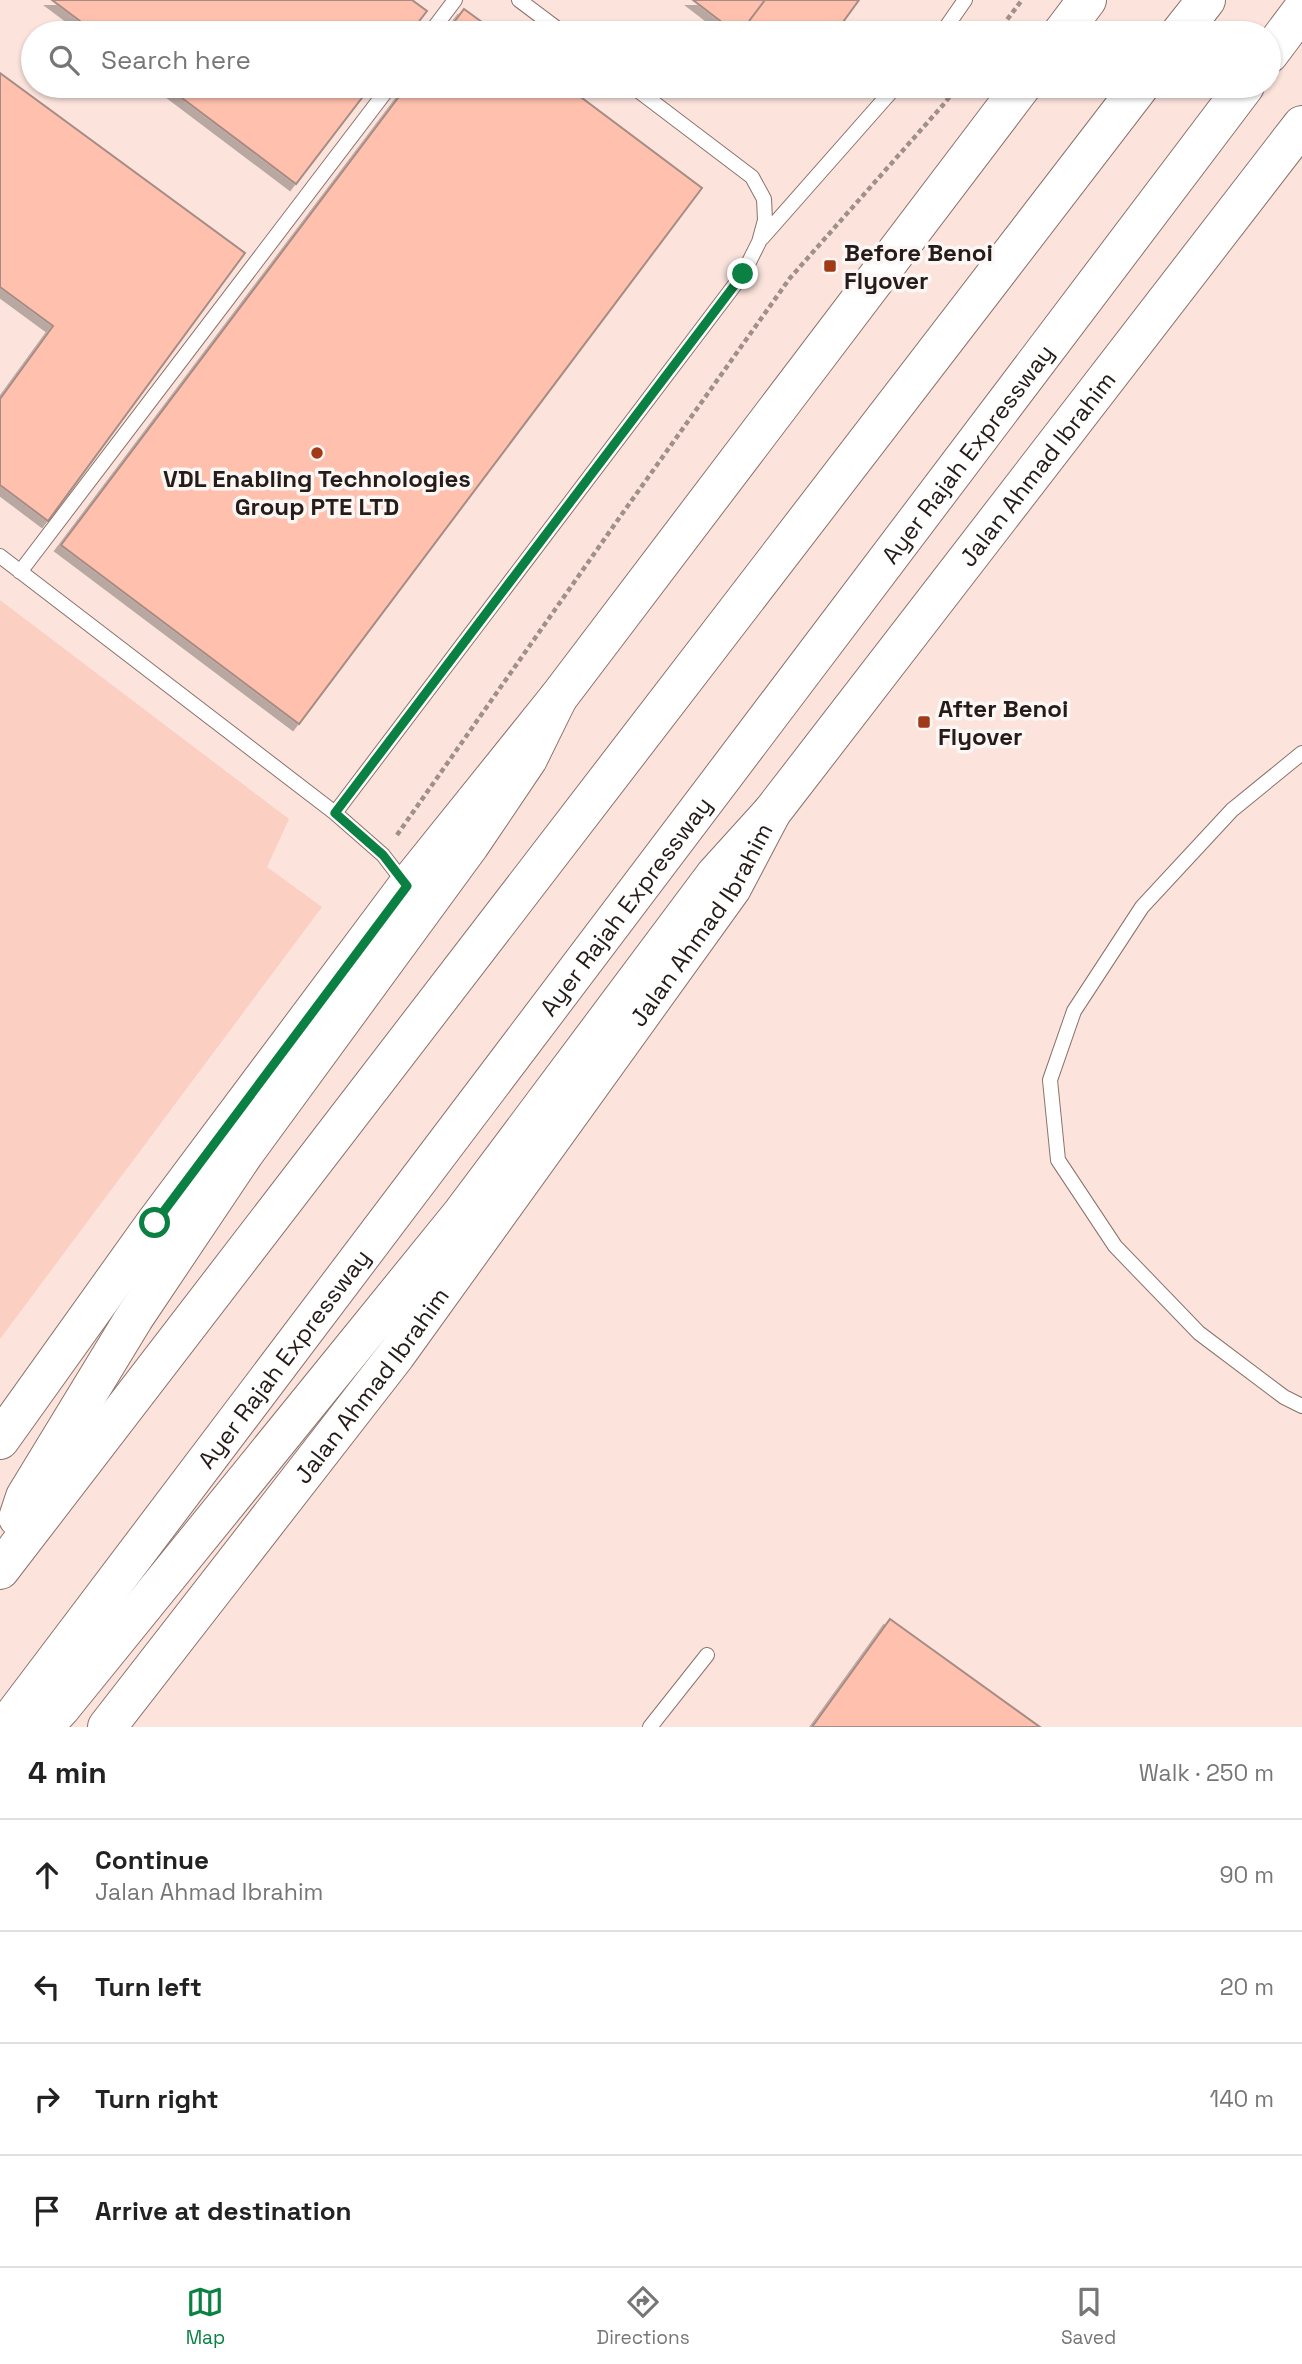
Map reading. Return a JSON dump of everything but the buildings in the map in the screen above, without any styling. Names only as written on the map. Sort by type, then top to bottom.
[{"type":"main road","points":[[1071,21],[1087,0]]},
{"type":"main road","points":[[1189,21],[1206,0]]},
{"type":"main road","points":[[1281,38],[1302,10]]},
{"type":"main road","points":[[0,1440],[155,1223],[407,886],[558,698],[1013,98]]},
{"type":"main road","points":[[7,1561],[1131,98]]},
{"type":"main road","name":"Ayer Rajah Expressway","points":[[5,1727],[1236,98]]},
{"type":"main road","name":"Jalan Ahmad Ibrahim","points":[[107,1727],[397,1355],[732,888],[772,812],[1302,125]]},
{"type":"main road","points":[[7,1561],[25,1497],[134,1318],[244,1154],[528,759],[558,698]]},
{"type":"main road","points":[[43,1727],[463,1212],[715,875],[772,812]]},
{"type":"lane","points":[[439,21],[455,0]]},
{"type":"lane","points":[[519,0],[547,21]]},
{"type":"lane","points":[[950,21],[965,0]]},
{"type":"lane","points":[[20,572],[381,98]]},
{"type":"lane","points":[[335,813],[743,274],[759,242],[765,220],[764,199],[752,177],[648,98]]},
{"type":"lane","points":[[759,242],[885,98]]},
{"type":"lane","points":[[0,556],[335,813],[383,855],[407,886]]},
{"type":"lane","points":[[1302,753],[1232,810],[1142,907],[1074,1011],[1050,1080],[1058,1160],[1115,1246],[1199,1333],[1284,1397],[1302,1406]]},
{"type":"lane","points":[[650,1727],[706,1655]]},
{"type":"path","points":[[1006,21],[1021,0]]},
{"type":"path","points":[[383,855],[790,278],[949,98]]},
{"type":"shaded area","points":[[0,600],[289,819],[267,867],[322,907],[0,1339]]},
{"type":"place","name":"Before Benoi Flyover","points":[[830,266]]},
{"type":"place","name":"VDL Enabling Technologies Group PTE LTD","points":[[317,453]]},
{"type":"place","name":"After Benoi Flyover","points":[[924,722]]},
{"type":"route","points":[[155,1223],[407,886],[383,855],[335,813],[743,274]]}]
